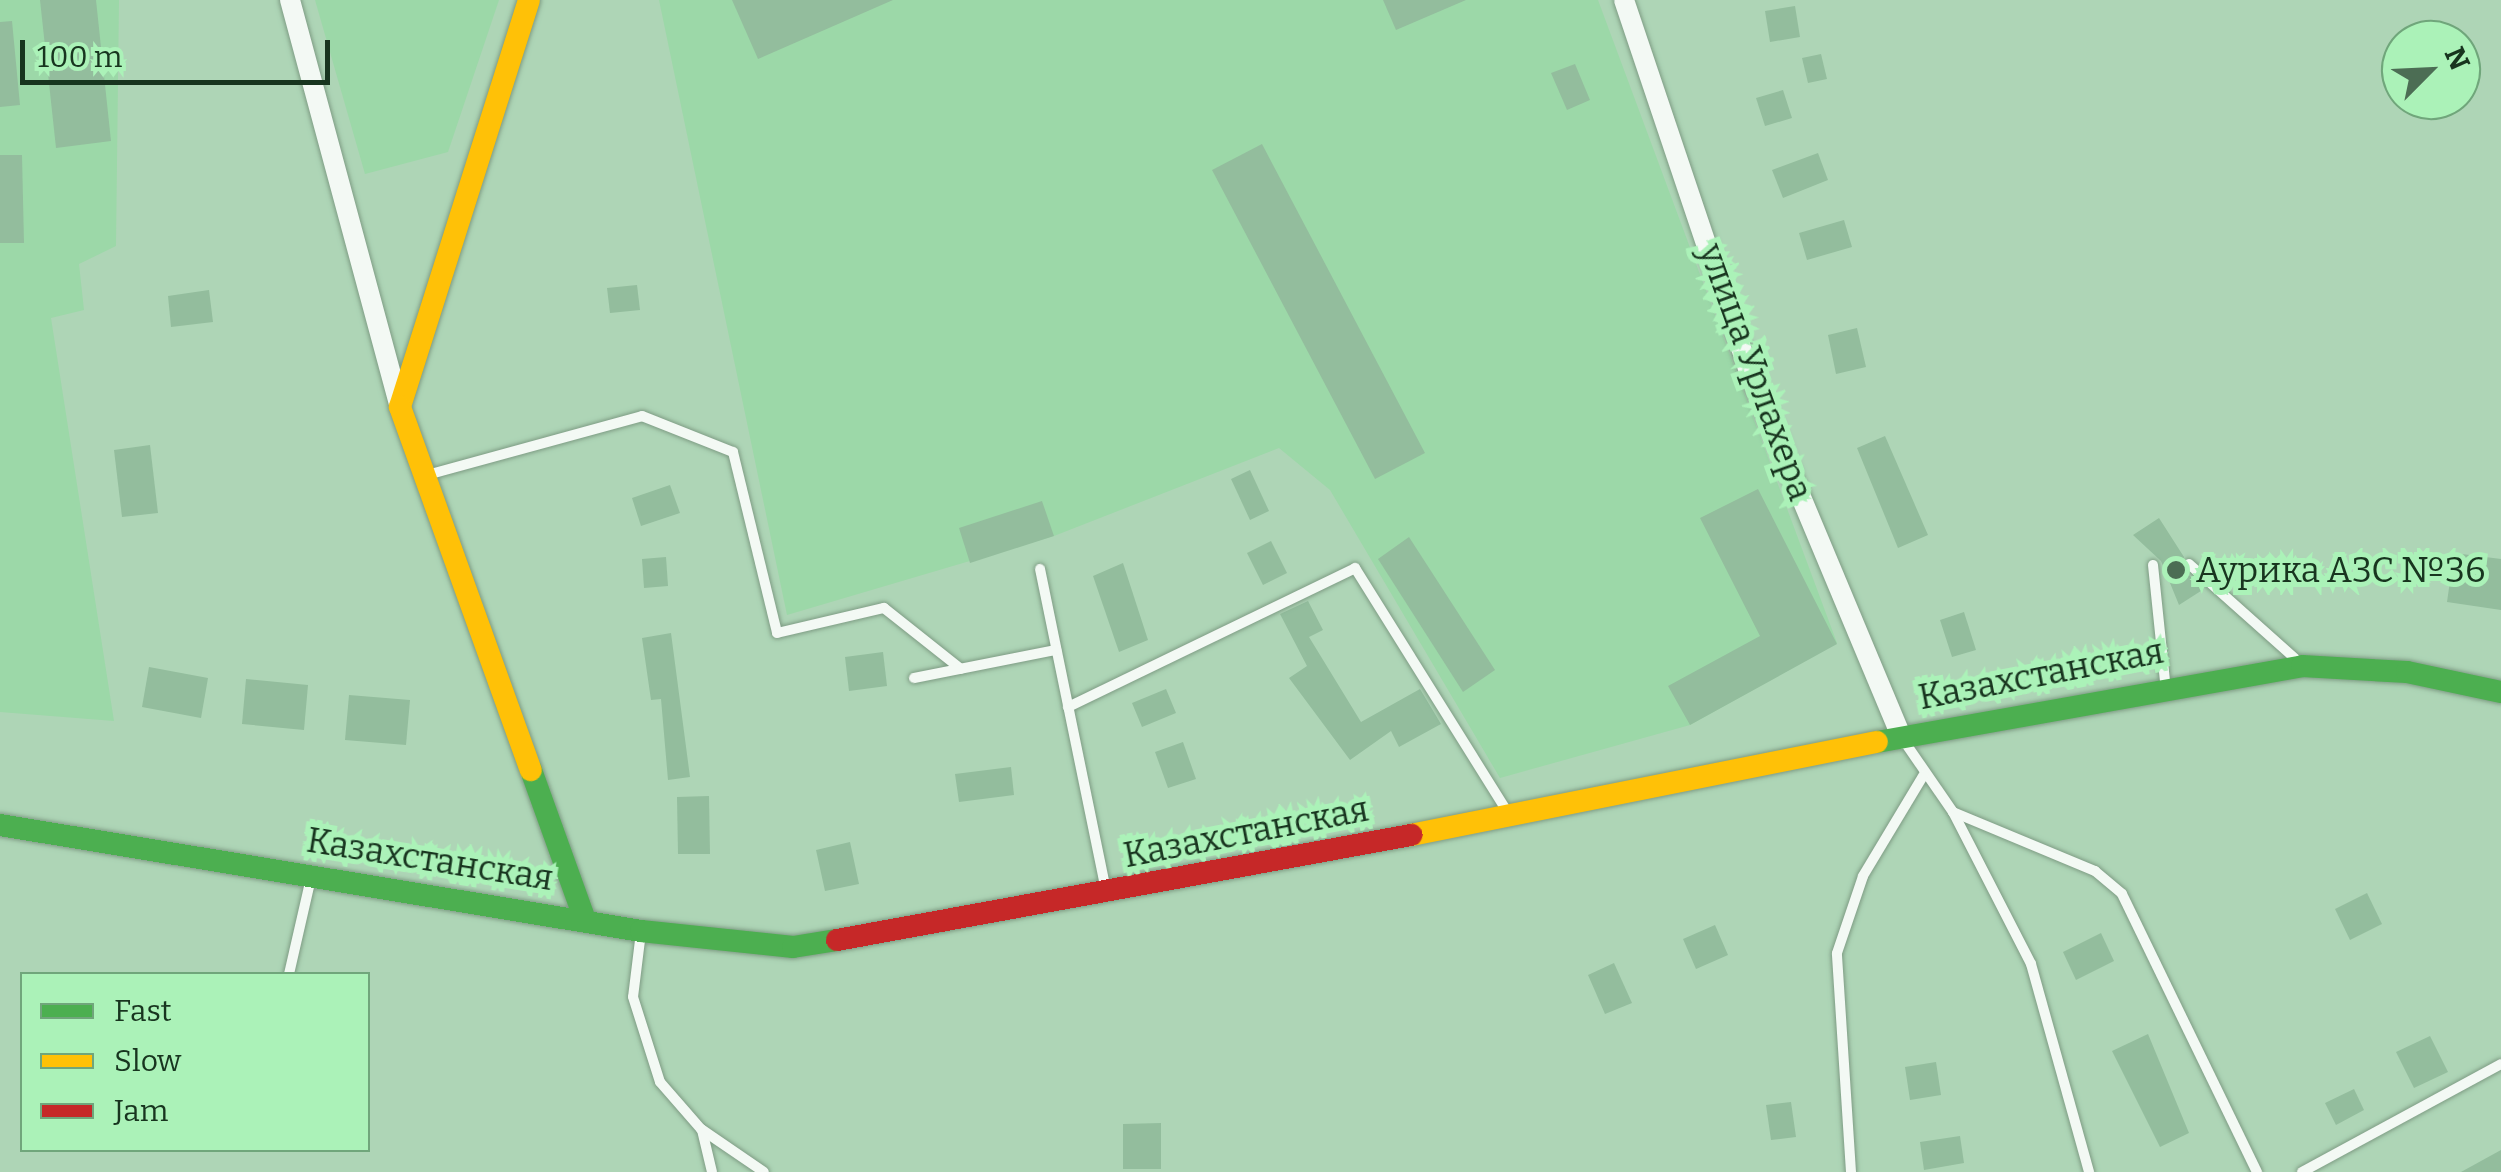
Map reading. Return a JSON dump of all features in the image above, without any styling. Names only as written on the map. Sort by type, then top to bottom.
[{"type":"main road","points":[[528,0],[400,407],[585,920]]},
{"type":"main road","name":"Казахстанская","points":[[0,825],[641,931],[793,947],[1107,896],[2166,684],[2302,666],[2407,672],[2501,692]]},
{"type":"street","points":[[290,0],[400,407]]},
{"type":"street","name":"улица Урлахера","points":[[1624,0],[1750,375],[1902,738]]},
{"type":"lane","points":[[424,476],[642,416],[733,452],[777,633],[884,608],[961,668]]},
{"type":"lane","points":[[2189,564],[2302,666]]},
{"type":"lane","points":[[2153,565],[2166,684]]},
{"type":"lane","points":[[1068,707],[1356,568],[1508,815]]},
{"type":"lane","points":[[1040,569],[1107,896]]},
{"type":"lane","points":[[914,678],[1056,650]]},
{"type":"lane","points":[[1902,738],[1923,776],[1953,812],[2031,964],[2089,1172]]},
{"type":"lane","points":[[1851,1172],[1837,953],[1863,876],[1923,776]]},
{"type":"lane","points":[[1953,812],[2095,872],[2122,894],[2256,1172]]},
{"type":"lane","points":[[289,972],[311,876]]},
{"type":"lane","points":[[641,931],[633,969],[638,1033],[660,1082],[702,1129],[764,1172]]},
{"type":"lane","points":[[2302,1172],[2501,1064]]},
{"type":"lane","points":[[702,1129],[712,1172]]},
{"type":"shaded area","points":[[0,0],[119,0],[116,246],[79,264],[84,310],[51,318],[114,721],[0,712]]},
{"type":"shaded area","points":[[315,0],[499,0],[448,152],[365,174]]},
{"type":"shaded area","points":[[659,0],[1598,0],[1837,643],[1690,725],[1500,778],[1330,490],[1279,448],[1054,536],[787,615]]},
{"type":"building","points":[[40,0],[96,0],[111,141],[56,148]]},
{"type":"building","points":[[732,0],[893,0],[758,59]]},
{"type":"building","points":[[1383,0],[1466,0],[1396,30]]},
{"type":"building","points":[[1795,6],[1800,37],[1770,42],[1765,11]]},
{"type":"building","points":[[12,21],[20,105],[0,107],[0,22]]},
{"type":"building","points":[[1821,54],[1827,79],[1808,83],[1802,58]]},
{"type":"building","points":[[1575,64],[1590,100],[1567,110],[1551,73]]},
{"type":"building","points":[[1783,90],[1792,118],[1765,126],[1756,98]]},
{"type":"building","points":[[1262,144],[1425,453],[1375,479],[1212,170]]},
{"type":"building","points":[[1818,153],[1828,180],[1783,198],[1772,170]]},
{"type":"building","points":[[0,155],[22,155],[24,243],[0,243]]},
{"type":"building","points":[[1844,220],[1852,247],[1807,260],[1799,233]]},
{"type":"building","points":[[637,285],[640,310],[610,313],[607,288]]},
{"type":"building","points":[[209,290],[213,322],[171,327],[168,296]]},
{"type":"building","points":[[1857,328],[1866,367],[1836,374],[1828,335]]},
{"type":"building","points":[[1885,436],[1928,535],[1898,548],[1857,448]]},
{"type":"building","points":[[150,445],[158,513],[122,517],[114,450]]},
{"type":"building","points":[[1250,470],[1269,511],[1250,520],[1231,479]]},
{"type":"building","points":[[670,485],[680,513],[641,526],[632,498]]},
{"type":"building","points":[[1758,489],[1837,644],[1690,725],[1668,686],[1760,636],[1700,518]]},
{"type":"building","points":[[1042,501],[1054,536],[970,563],[959,528]]},
{"type":"building","points":[[2159,518],[2184,557],[2181,568],[2204,589],[2179,605],[2161,561],[2133,535]]},
{"type":"building","points":[[1409,537],[1495,670],[1463,692],[1378,559]]},
{"type":"building","points":[[1271,541],[1287,573],[1263,585],[1247,553]]},
{"type":"building","points":[[2454,553],[2501,559],[2501,610],[2447,602]]},
{"type":"building","points":[[666,557],[668,586],[644,588],[642,559]]},
{"type":"building","points":[[1123,563],[1148,640],[1119,652],[1093,576]]},
{"type":"building","points":[[1308,601],[1323,630],[1309,637],[1361,722],[1420,689],[1441,724],[1399,747],[1391,731],[1350,760],[1289,678],[1307,666],[1280,614]]},
{"type":"building","points":[[1964,612],[1976,650],[1952,657],[1940,620]]},
{"type":"building","points":[[671,633],[690,777],[668,780],[661,699],[651,700],[642,638]]},
{"type":"building","points":[[883,652],[887,686],[849,691],[845,657]]},
{"type":"building","points":[[149,667],[208,678],[201,718],[142,707]]},
{"type":"building","points":[[246,679],[308,685],[304,730],[242,724]]},
{"type":"building","points":[[1166,689],[1176,713],[1142,727],[1132,703]]},
{"type":"building","points":[[349,695],[410,700],[406,745],[345,740]]},
{"type":"building","points":[[1183,742],[1196,779],[1168,788],[1155,752]]},
{"type":"building","points":[[1011,767],[1014,795],[959,802],[955,774]]},
{"type":"building","points":[[709,796],[710,854],[678,854],[677,797]]},
{"type":"building","points":[[850,842],[859,884],[825,891],[816,850]]},
{"type":"building","points":[[2367,893],[2382,924],[2350,940],[2335,909]]},
{"type":"building","points":[[1715,925],[1728,955],[1696,969],[1683,939]]},
{"type":"building","points":[[2101,933],[2114,961],[2076,980],[2063,952]]},
{"type":"building","points":[[1614,963],[1632,1003],[1605,1014],[1588,975]]},
{"type":"building","points":[[2148,1034],[2189,1133],[2160,1147],[2112,1051]]},
{"type":"building","points":[[2430,1036],[2448,1072],[2414,1088],[2396,1052]]},
{"type":"building","points":[[1936,1062],[1941,1095],[1910,1100],[1905,1067]]},
{"type":"building","points":[[2354,1089],[2364,1110],[2336,1125],[2325,1103]]},
{"type":"building","points":[[1791,1102],[1796,1137],[1771,1140],[1766,1105]]},
{"type":"building","points":[[1161,1123],[1161,1169],[1123,1169],[1123,1124]]},
{"type":"building","points":[[1960,1136],[1964,1163],[1924,1170],[1920,1142]]},
{"type":"building","points":[[2501,1150],[2501,1172],[2461,1172]]},
{"type":"traffic: fast","points":[[1877,742],[2302,666],[2407,672],[2501,692]]},
{"type":"traffic: fast","points":[[531,770],[585,920]]},
{"type":"traffic: fast","points":[[0,825],[641,931],[793,947],[837,940]]},
{"type":"traffic: slow","points":[[529,0],[400,407],[531,770]]},
{"type":"traffic: slow","points":[[1411,835],[1877,742]]},
{"type":"traffic: jam","points":[[837,940],[1411,835]]},
{"type":"place","name":"Аурика АЗС №36","points":[[2176,570]]}]
